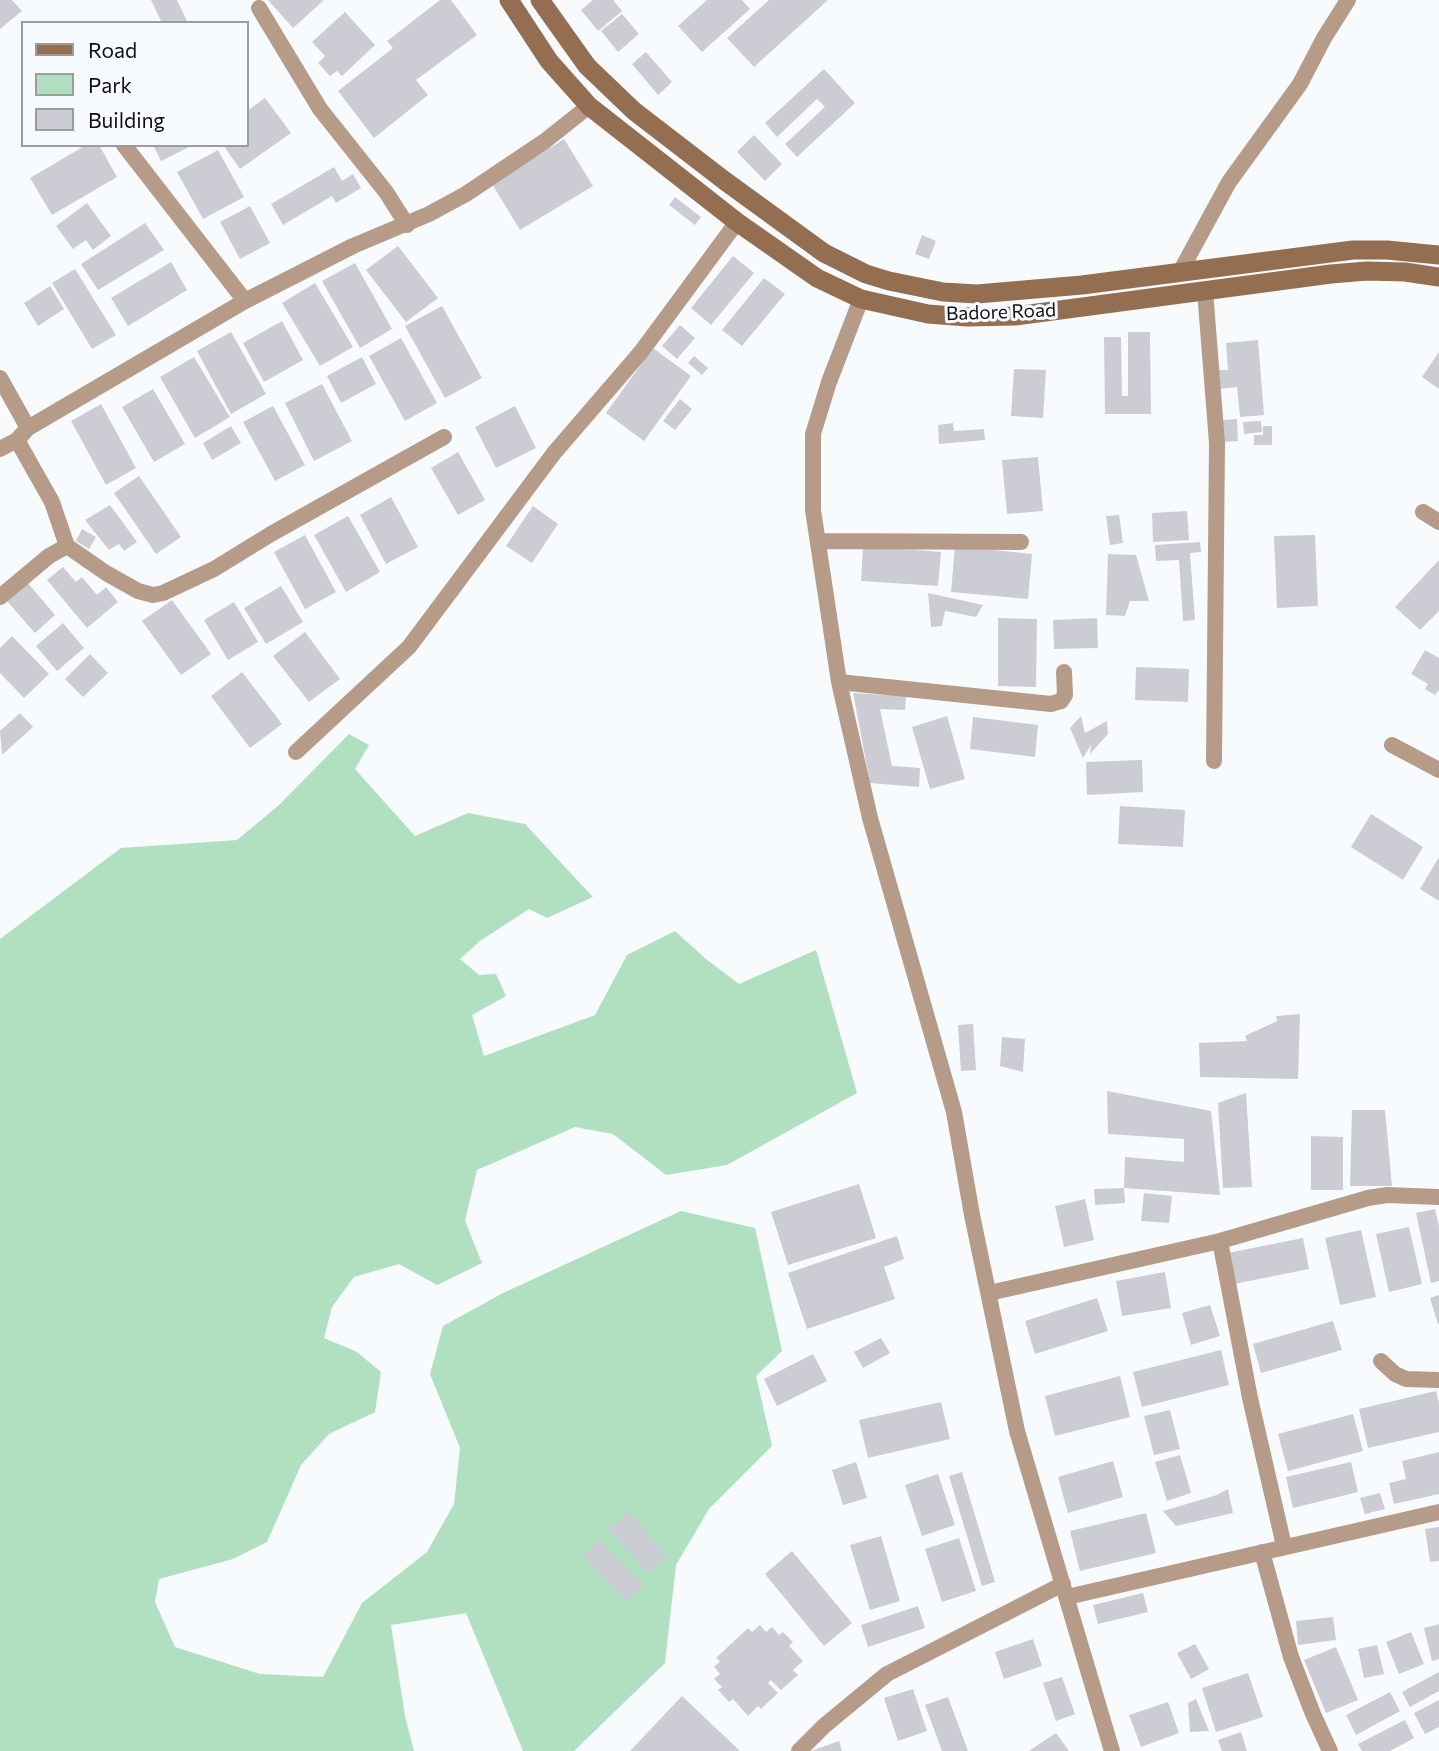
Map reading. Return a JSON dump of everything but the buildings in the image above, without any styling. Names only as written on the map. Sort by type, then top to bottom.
[{"type":"main road","name":"Badore Road","points":[[509,0],[549,61],[589,106],[737,222],[817,278],[861,299],[928,314],[967,317],[1060,311],[1367,271],[1405,272],[1439,277]]},
{"type":"main road","name":"Badore Road","points":[[540,0],[587,66],[634,111],[796,234],[824,253],[866,274],[933,290],[977,294],[1082,285],[1353,250],[1387,250],[1439,256]]},
{"type":"street","points":[[1180,272],[1229,182],[1300,84],[1348,0]]},
{"type":"street","points":[[258,8],[320,109],[386,192],[407,225]]},
{"type":"street","points":[[0,449],[245,301],[353,246],[407,225],[466,194],[545,141],[589,106]]},
{"type":"street","points":[[126,147],[245,301]]},
{"type":"street","points":[[296,752],[409,647],[554,453],[640,352],[737,222]]},
{"type":"street","points":[[1205,291],[1217,443],[1214,761]]},
{"type":"street","points":[[861,299],[829,382],[813,434],[813,510],[839,682],[870,818],[954,1112],[972,1215],[1017,1431],[1112,1751]]},
{"type":"street","points":[[0,378],[52,502],[67,546],[106,573],[138,591],[153,595],[214,569],[444,437]]},
{"type":"street","points":[[1423,512],[1439,522]]},
{"type":"street","points":[[818,541],[1021,542]]},
{"type":"street","points":[[0,597],[49,556],[67,546]]},
{"type":"street","points":[[839,682],[1051,704],[1061,701],[1065,695],[1064,672]]},
{"type":"street","points":[[1392,746],[1439,769]]},
{"type":"street","points":[[989,1293],[1220,1241],[1368,1198],[1387,1195],[1439,1197]]},
{"type":"street","points":[[1220,1241],[1250,1398],[1284,1546]]},
{"type":"street","points":[[1381,1361],[1395,1374],[1406,1379],[1439,1380]]},
{"type":"street","points":[[799,1751],[824,1726],[887,1674],[1065,1591],[1262,1552],[1439,1512]]},
{"type":"street","points":[[1262,1552],[1292,1657],[1330,1751]]},
{"type":"green space","points":[[349,734],[369,745],[355,769],[415,836],[468,813],[525,824],[593,897],[547,918],[529,909],[480,941],[460,959],[479,975],[496,974],[506,996],[472,1015],[484,1056],[595,1015],[627,955],[675,931],[739,984],[816,950],[857,1093],[727,1165],[666,1175],[613,1134],[575,1127],[477,1170],[465,1221],[482,1263],[437,1285],[399,1264],[354,1277],[332,1307],[324,1338],[357,1352],[381,1372],[375,1412],[329,1434],[301,1465],[267,1542],[233,1559],[159,1579],[155,1602],[175,1647],[260,1674],[323,1677],[362,1603],[427,1552],[454,1504],[460,1448],[430,1374],[443,1326],[503,1293],[681,1211],[755,1228],[782,1351],[756,1376],[772,1446],[709,1509],[676,1565],[665,1663],[574,1751],[523,1751],[466,1613],[391,1625],[405,1716],[414,1751],[0,1751],[0,939],[121,848],[237,840],[279,805]]}]
